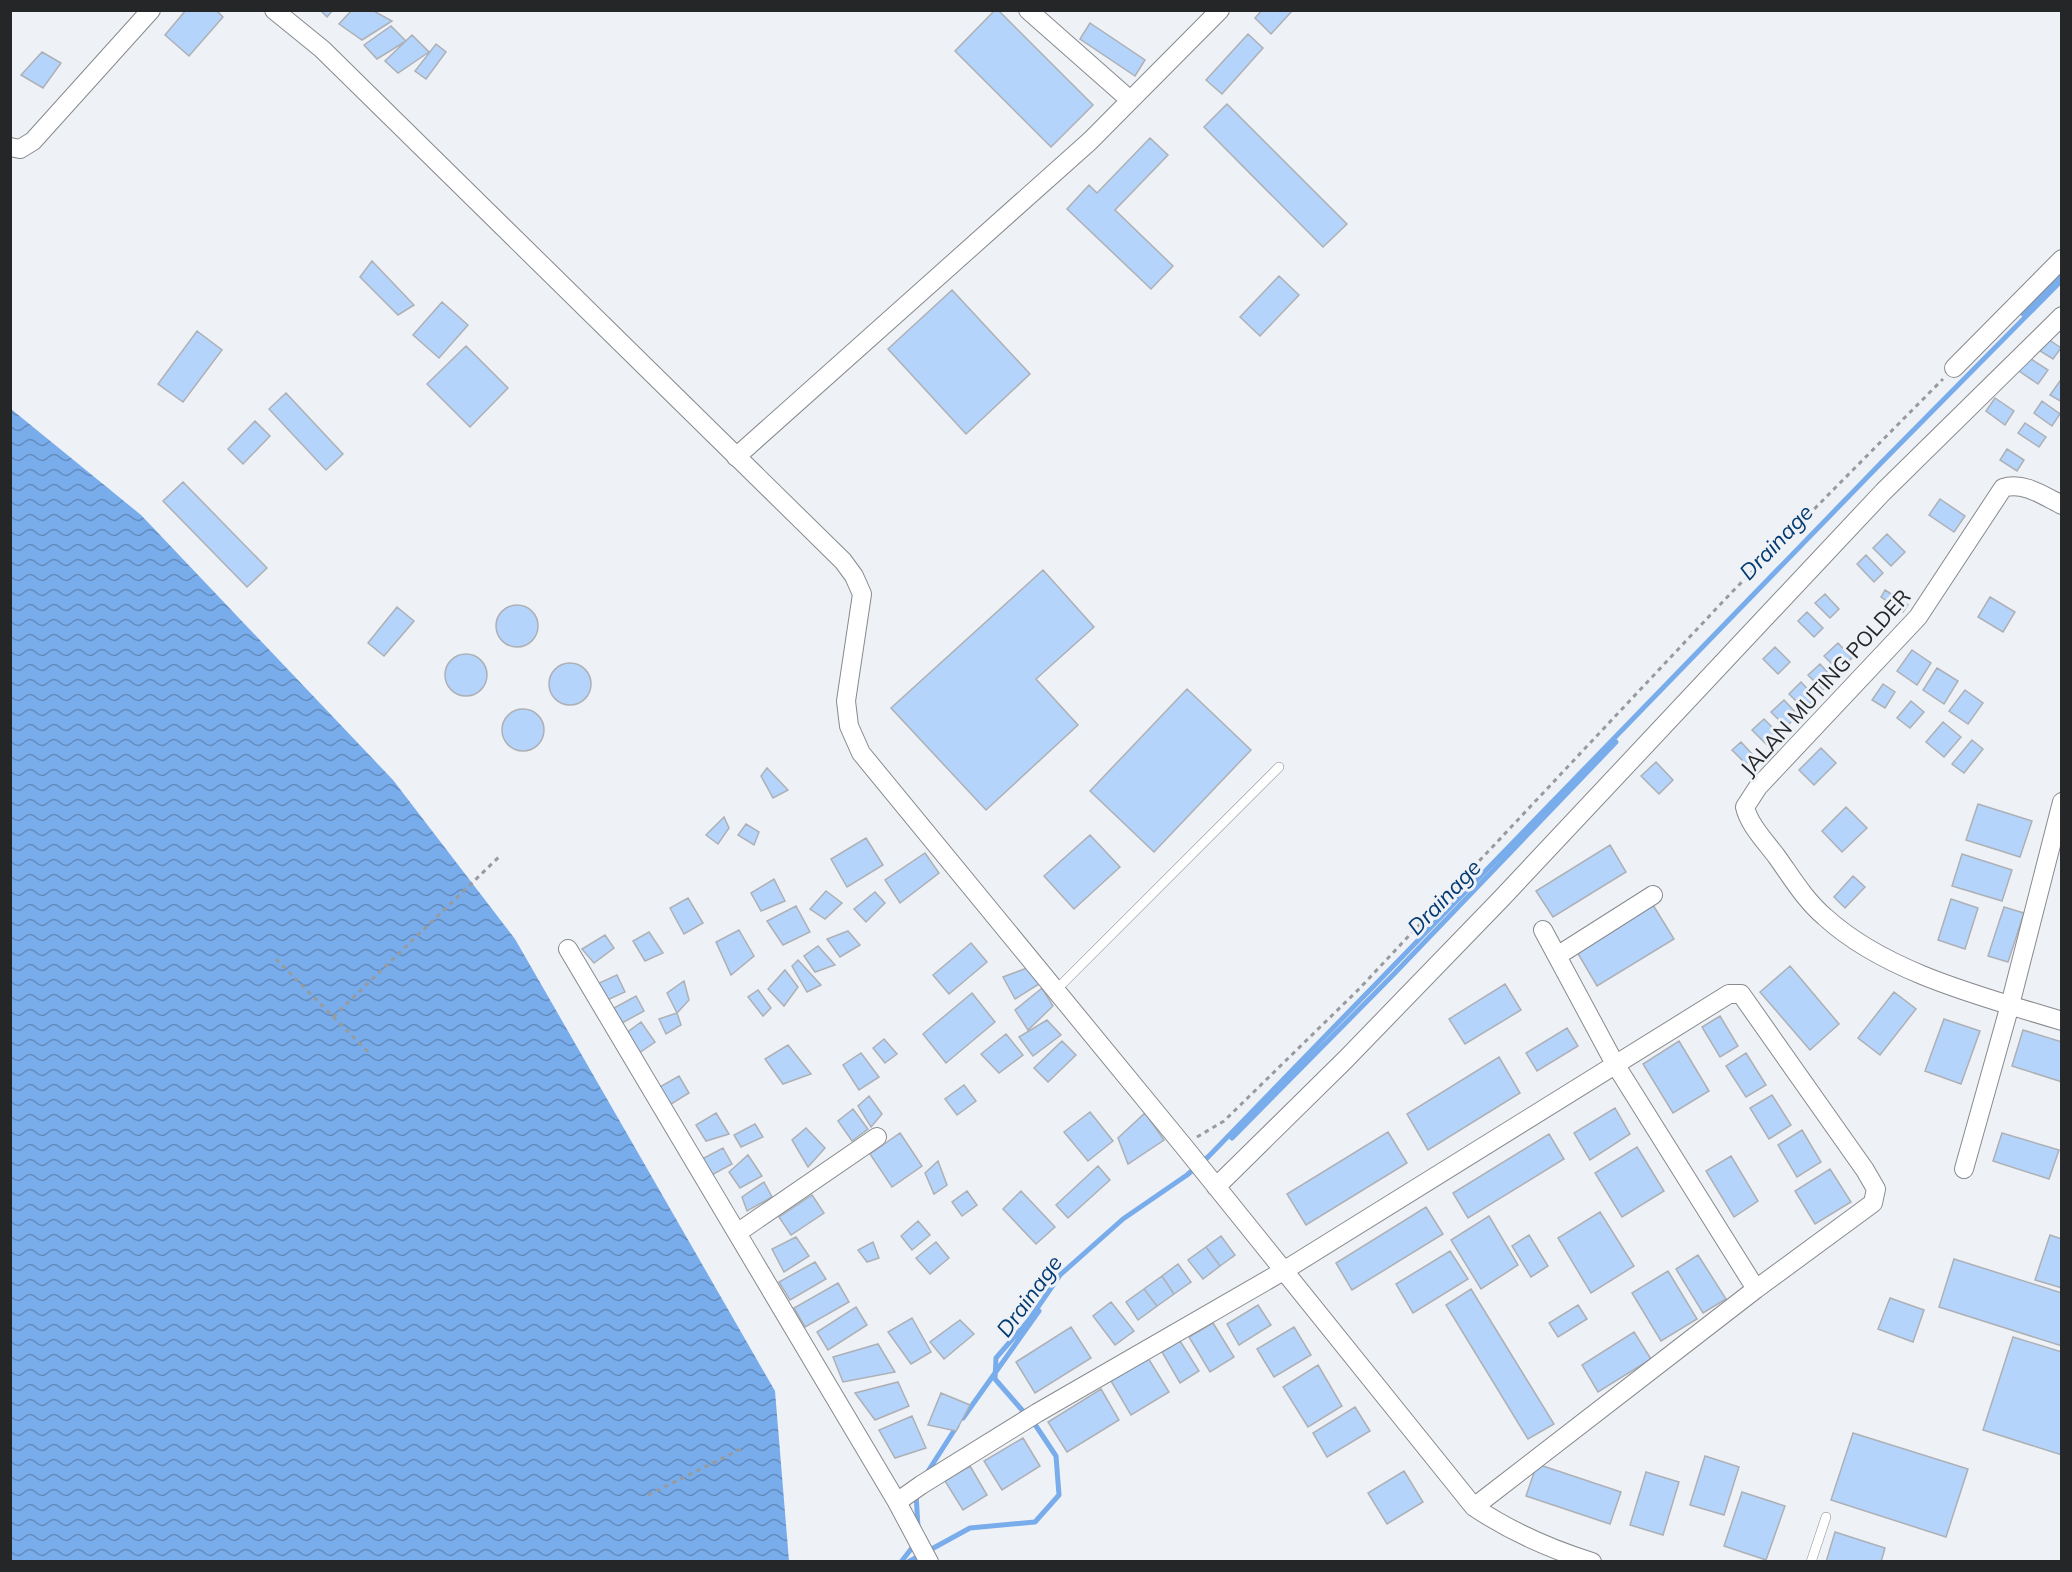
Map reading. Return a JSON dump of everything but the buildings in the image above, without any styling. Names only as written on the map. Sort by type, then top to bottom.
[{"type":"street","points":[[10,147],[20,149],[33,141],[151,10]]},
{"type":"street","points":[[274,10],[322,49],[843,561],[854,576],[861,594],[861,609],[846,701],[849,726],[861,753],[1285,1270],[1474,1507],[1493,1520],[1592,1562]]},
{"type":"street","points":[[1028,10],[1130,99]]},
{"type":"street","points":[[736,457],[1090,141],[1220,10]]},
{"type":"street","points":[[1954,368],[2061,259]]},
{"type":"street","points":[[1210,1181],[1346,1059],[1500,900],[1883,492],[2061,316]]},
{"type":"street","name":"JALAN MUTING POLDER","points":[[2061,505],[2025,487],[2010,485],[2003,488],[1918,616],[1758,787],[1745,807],[1750,820],[1797,886],[1825,918],[1846,935],[1912,972],[2061,1021]]},
{"type":"street","points":[[1964,1169],[2010,1005],[2061,801]]},
{"type":"street","points":[[1557,956],[1653,895]]},
{"type":"street","points":[[1543,930],[1615,1064],[1755,1289]]},
{"type":"street","points":[[568,949],[897,1503],[929,1562]]},
{"type":"street","points":[[897,1503],[921,1485],[1037,1413],[1285,1270],[1729,994],[1741,994],[1865,1170],[1876,1189],[1873,1203],[1755,1289],[1474,1507]]},
{"type":"street","points":[[737,1233],[877,1137]]},
{"type":"lane","points":[[1056,990],[1279,767]]},
{"type":"lane","points":[[1811,1562],[1826,1517]]},
{"type":"path","points":[[1184,1146],[1224,1121],[1358,990],[1731,592],[1954,368]]},
{"type":"path","points":[[333,1017],[501,855]]},
{"type":"path","points":[[276,958],[371,1055]]},
{"type":"path","points":[[648,1495],[741,1449]]},
{"type":"water","points":[[11,409],[141,515],[393,780],[515,939],[775,1391],[789,1561],[11,1561]]},
{"type":"waterway","name":"Drainage","points":[[2023,314],[2062,274]]},
{"type":"waterway","points":[[908,1562],[970,1528],[1035,1522],[1059,1495],[1056,1456],[1036,1426],[995,1379],[996,1358],[1029,1320],[1060,1275],[1123,1219],[1187,1175],[1208,1157],[1882,462],[2062,280]]},
{"type":"waterway","name":"Drainage","points":[[1232,1138],[1393,975],[1616,742]]},
{"type":"waterway","name":"Drainage","points":[[963,1418],[1039,1311]]},
{"type":"waterway","name":"Drainage","points":[[925,1476],[957,1426]]},
{"type":"waterway","name":"Drainage","points":[[916,1494],[918,1527]]},
{"type":"waterway","name":"Drainage","points":[[901,1562],[915,1544]]}]
